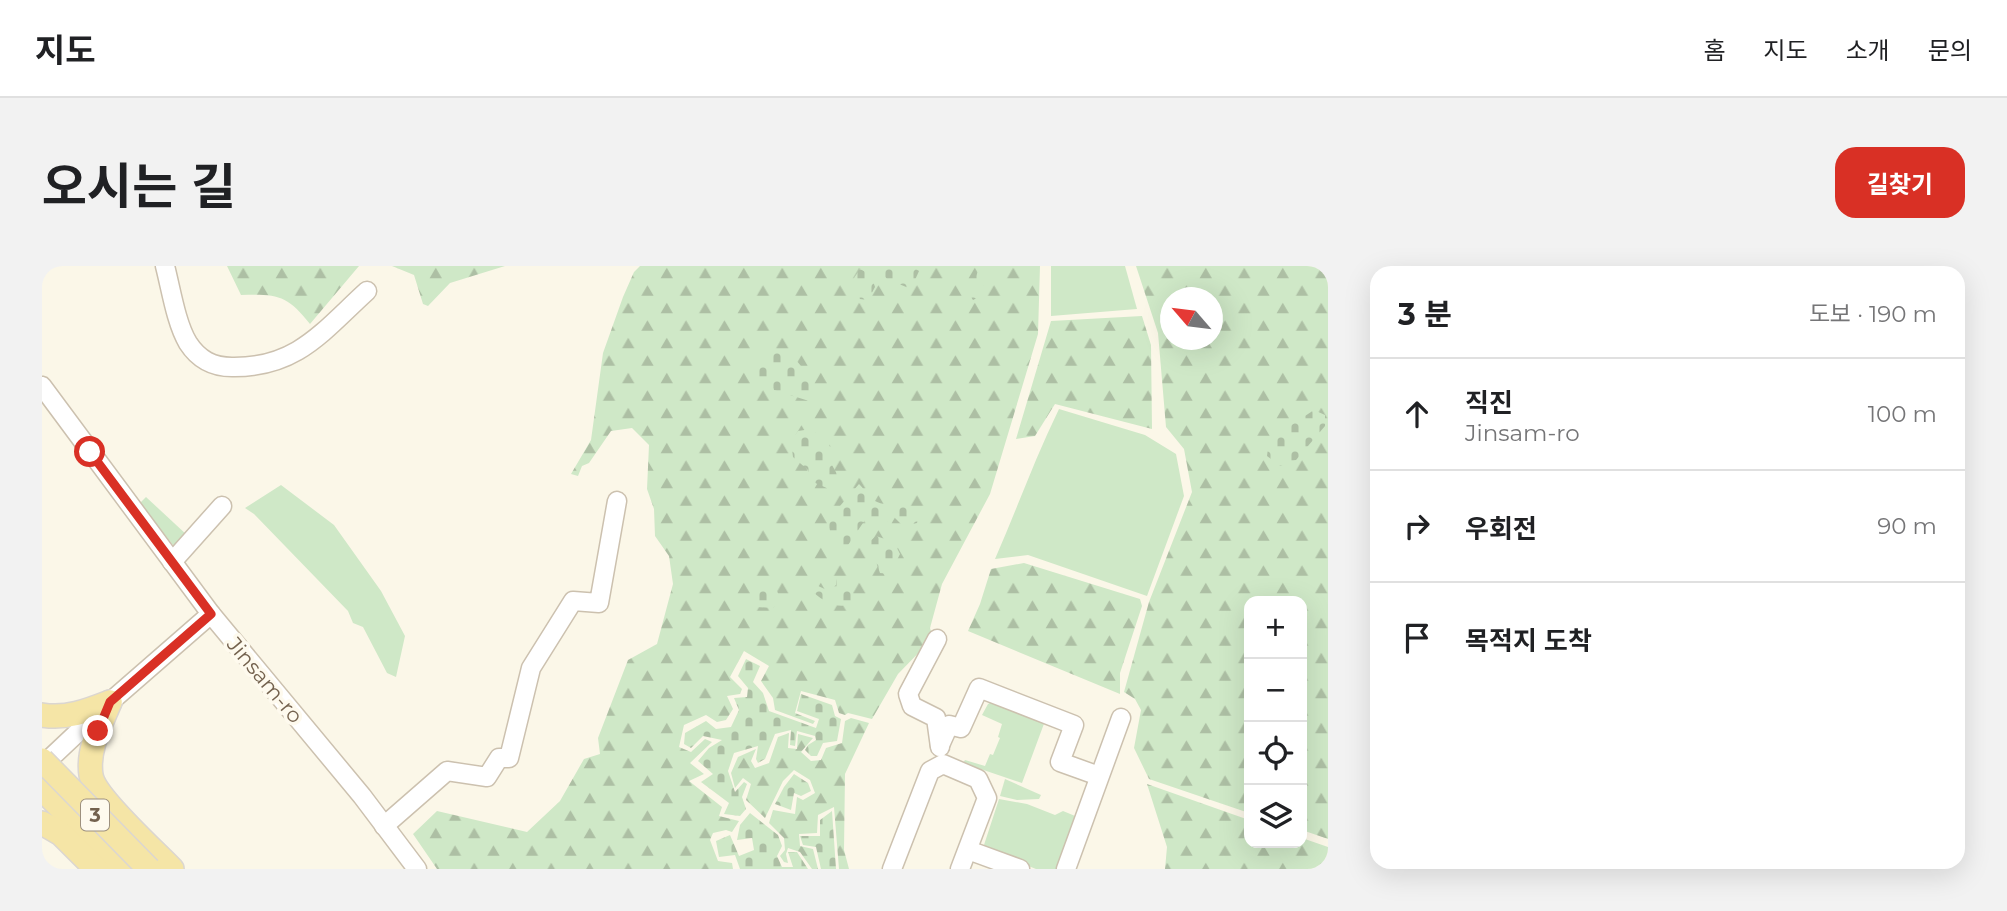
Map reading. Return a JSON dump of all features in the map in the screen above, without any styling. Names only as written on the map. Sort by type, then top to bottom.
[{"type":"main road","points":[[42,715],[57,717],[81,713],[110,702]]},
{"type":"main road","points":[[110,702],[92,753],[91,776],[99,794],[172,869]]},
{"type":"main road","name":"3","points":[[42,760],[149,869]]},
{"type":"main road","name":"3","points":[[42,789],[121,869]]},
{"type":"main road","points":[[42,824],[61,834],[96,869]]},
{"type":"street","points":[[165,266],[187,342],[208,363],[223,367],[259,366],[286,358],[303,349],[368,291]]},
{"type":"street","name":"Jinsam-ro","points":[[42,386],[211,614],[417,869]]},
{"type":"street","points":[[384,826],[447,771],[488,777],[499,758],[509,758],[531,668],[573,601],[599,603],[617,501]]},
{"type":"street","points":[[172,562],[222,506]]},
{"type":"street","points":[[42,766],[110,702],[211,614]]},
{"type":"street","points":[[937,639],[908,694],[912,706],[936,718],[943,764]]},
{"type":"street","points":[[940,745],[949,725],[961,728],[979,688],[1074,725],[1060,762],[1096,784]]},
{"type":"street","points":[[1066,869],[1121,718]]},
{"type":"street","points":[[943,764],[978,779],[986,798],[960,869]]},
{"type":"street","points":[[892,869],[930,771],[943,764]]},
{"type":"street","points":[[968,850],[1020,869]]},
{"type":"green space","points":[[227,266],[359,266],[310,324],[295,307],[281,298],[241,295]]},
{"type":"green space","points":[[392,266],[505,266],[450,283],[428,306],[423,304],[414,275]]},
{"type":"green space","points":[[640,266],[1040,266],[1038,334],[990,494],[942,584],[930,628],[933,638],[898,674],[872,719],[839,713],[835,700],[801,691],[795,713],[815,721],[813,724],[775,710],[773,698],[761,681],[769,666],[744,651],[730,677],[742,689],[740,694],[727,696],[733,709],[726,720],[717,722],[706,715],[684,725],[679,747],[691,752],[705,739],[712,742],[690,763],[704,774],[689,781],[722,807],[719,816],[739,821],[732,832],[726,830],[713,833],[710,840],[718,861],[732,863],[733,869],[437,869],[413,834],[437,811],[527,832],[560,801],[584,759],[600,754],[598,738],[628,660],[657,644],[673,584],[669,556],[655,536],[654,509],[647,489],[649,445],[632,428],[611,431],[589,463],[582,466],[578,476],[571,474],[591,440],[603,353],[623,297],[634,272]]},
{"type":"green space","points":[[911,266],[919,271],[911,289],[887,279],[877,267]]},
{"type":"green space","points":[[980,266],[990,266],[979,297],[973,300],[969,294]]},
{"type":"green space","points":[[1051,266],[1125,266],[1137,309],[1051,316]]},
{"type":"green space","points":[[1136,266],[1328,266],[1328,839],[1307,832],[1307,596],[1244,596],[1244,811],[1149,779],[1134,748],[1141,710],[1135,699],[1124,692],[1149,602],[1192,492],[1184,449],[1166,427],[1158,333]]},
{"type":"green space","points":[[860,269],[871,275],[875,287],[868,300],[860,299],[852,281]]},
{"type":"green space","points":[[1142,316],[1151,345],[1152,429],[1055,404],[1035,436],[1016,439],[1051,321]]},
{"type":"green space","points":[[774,351],[796,360],[810,377],[809,401],[774,390],[771,383],[750,376],[755,355]]},
{"type":"green space","points":[[1059,409],[1145,435],[1176,454],[1184,496],[1147,596],[1028,555],[995,559]]},
{"type":"green space","points":[[1314,410],[1325,415],[1325,426],[1296,460],[1280,466],[1267,456],[1269,440]]},
{"type":"green space","points":[[811,429],[838,455],[832,465],[838,476],[829,489],[813,482],[808,470],[793,457],[791,441],[798,431]]},
{"type":"green space","points":[[859,484],[875,501],[908,506],[920,512],[917,523],[903,526],[894,517],[883,524],[867,517],[846,548],[835,547],[827,521]]},
{"type":"green space","points":[[281,485],[334,525],[381,591],[405,636],[396,677],[387,673],[363,627],[353,623],[348,611],[254,514],[245,508]]},
{"type":"green space","points":[[146,497],[188,536],[179,544],[173,545],[140,503]]},
{"type":"green space","points":[[876,536],[894,542],[900,554],[890,574],[880,573],[875,559],[866,553],[866,545]]},
{"type":"green space","points":[[1024,563],[1140,599],[1142,606],[1120,673],[1120,694],[968,631],[991,569]]},
{"type":"green space","points":[[837,576],[852,577],[854,585],[851,604],[831,604],[814,593],[816,585],[829,591],[836,585]]},
{"type":"green space","points":[[755,584],[777,591],[780,598],[773,608],[756,607],[749,598]]},
{"type":"green space","points":[[746,659],[760,666],[753,682],[763,693],[769,711],[816,728],[819,719],[797,711],[801,694],[832,705],[835,716],[841,719],[837,741],[823,743],[817,756],[811,756],[805,750],[816,740],[815,736],[797,731],[795,746],[790,745],[791,730],[775,734],[765,759],[758,763],[758,746],[734,753],[728,771],[735,792],[744,782],[747,784],[742,797],[746,809],[740,816],[724,814],[729,803],[701,782],[713,774],[698,761],[709,748],[722,740],[703,736],[691,748],[684,744],[685,733],[706,721],[716,729],[731,727],[739,710],[734,698],[747,697],[748,688],[738,676]]},
{"type":"green space","points":[[994,701],[1045,721],[1022,783],[963,763],[965,760],[985,766],[990,754],[993,755],[1002,724],[982,715],[988,704]]},
{"type":"green space","points":[[851,718],[869,723],[845,774],[844,850],[849,869],[839,869],[834,807],[818,815],[817,833],[799,834],[800,846],[813,849],[818,869],[812,869],[800,852],[788,848],[788,863],[784,862],[780,856],[785,850],[784,838],[769,823],[773,810],[795,814],[797,797],[803,800],[815,793],[810,780],[794,770],[783,781],[765,818],[746,800],[751,784],[743,778],[735,788],[731,773],[738,757],[756,749],[751,761],[755,768],[769,763],[778,737],[789,733],[788,748],[797,749],[798,734],[813,738],[801,752],[811,761],[821,760],[826,748],[842,743],[845,721]]},
{"type":"green space","points":[[794,774],[808,783],[811,791],[801,796],[794,793],[791,810],[775,804]]},
{"type":"green space","points":[[1005,779],[1041,795],[1039,799],[1017,800],[1000,796]]},
{"type":"green space","points":[[1147,784],[1244,818],[1244,848],[1307,848],[1307,840],[1328,847],[1328,869],[1165,869],[1167,847]]},
{"type":"green space","points":[[999,799],[1027,804],[1055,815],[1063,811],[1080,818],[1062,869],[1036,869],[988,850],[984,845]]},
{"type":"green space","points":[[832,811],[836,869],[821,869],[816,847],[803,845],[800,836],[820,836],[820,820]]},
{"type":"green space","points":[[750,813],[778,835],[782,846],[777,856],[782,867],[793,867],[788,852],[797,852],[808,869],[740,869],[735,855],[719,857],[716,841],[730,835],[739,856],[754,850],[752,838],[737,840],[740,825]]},
{"type":"route","points":[[90,452],[211,614],[110,702],[98,731]]}]
